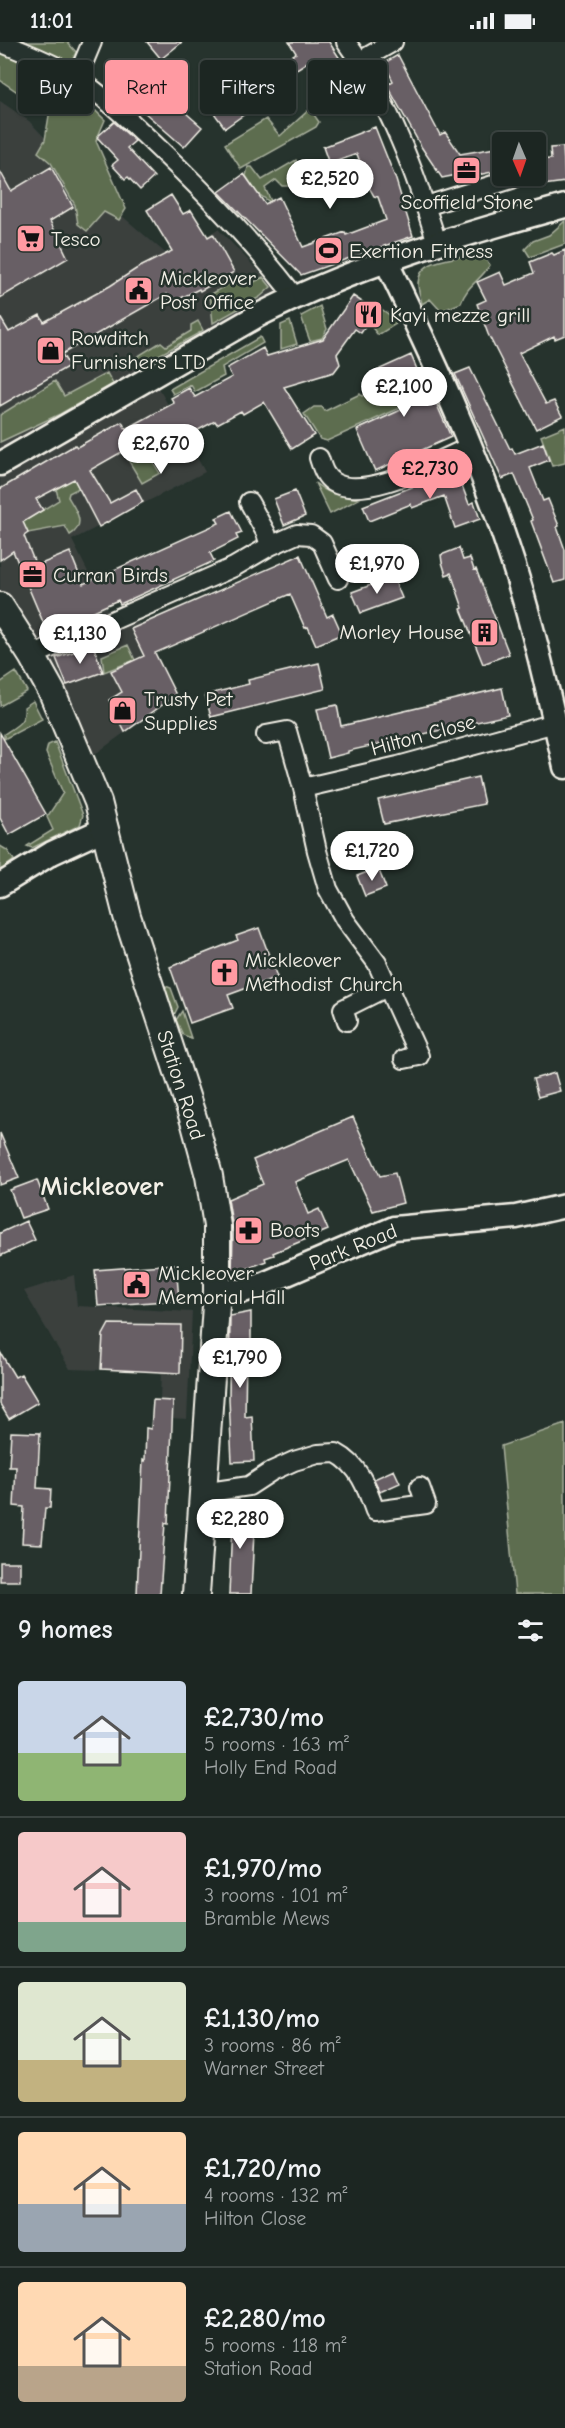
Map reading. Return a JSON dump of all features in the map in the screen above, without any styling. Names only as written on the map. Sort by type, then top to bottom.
[{"type":"main road","name":"Station Road","points":[[0,606],[32,656],[69,729],[95,794],[106,828],[127,916],[195,1124],[209,1176],[217,1226],[217,1291],[196,1594]]},
{"type":"street","points":[[0,42],[42,60]]},
{"type":"street","points":[[84,60],[92,42]]},
{"type":"street","points":[[346,42],[359,60]]},
{"type":"street","points":[[362,60],[393,42]]},
{"type":"street","points":[[93,91],[125,116],[181,169],[270,265],[295,297]]},
{"type":"street","points":[[386,114],[402,145],[426,206],[437,243]]},
{"type":"street","points":[[426,206],[492,185]]},
{"type":"street","points":[[0,464],[257,316],[295,297],[437,243],[565,206]]},
{"type":"street","points":[[386,261],[424,340],[470,447],[507,544],[538,650],[565,767]]},
{"type":"street","points":[[319,458],[325,474],[331,481],[341,486],[354,488],[395,479],[470,447]]},
{"type":"street","points":[[249,502],[266,533],[270,546]]},
{"type":"street","points":[[32,656],[234,567],[270,546],[297,534],[311,535],[322,543],[338,579]]},
{"type":"street","name":"Hilton Close","points":[[303,788],[398,766],[555,723]]},
{"type":"street","points":[[266,735],[287,731],[303,788],[316,851],[328,889],[336,906],[371,954],[389,986],[419,1056],[404,1059]]},
{"type":"street","points":[[0,885],[52,852],[106,828]]},
{"type":"street","points":[[347,1021],[343,1009],[389,986]]},
{"type":"street","name":"Park Road","points":[[217,1291],[243,1291],[259,1286],[394,1228],[516,1217],[565,1206]]},
{"type":"street","points":[[202,1493],[249,1486],[272,1471],[294,1461],[318,1454],[336,1452],[357,1470],[367,1488],[375,1511],[426,1504],[420,1487]]},
{"type":"shaded area","points":[[0,101],[29,121],[107,203],[170,257],[218,229],[281,294],[146,371],[162,394],[205,472],[72,540],[106,608],[141,624],[176,695],[98,752],[74,763],[54,716],[0,622]]},
{"type":"shaded area","points":[[74,1275],[77,1306],[192,1312],[187,1419],[152,1417],[153,1400],[160,1400],[161,1372],[70,1369],[24,1291]]},
{"type":"green space","points":[[0,42],[67,42],[76,52],[73,60],[18,60],[18,92],[0,80]]},
{"type":"green space","points":[[93,108],[105,120],[96,141],[126,209],[119,220],[104,212],[87,231],[78,224],[75,205],[51,163],[38,152],[45,140],[49,114],[93,114]]},
{"type":"green space","points":[[308,111],[308,114],[313,114],[319,122],[316,127],[241,169],[225,144],[266,119],[280,136]]},
{"type":"green space","points":[[296,160],[298,165],[292,173],[291,186],[282,186],[276,180],[265,188],[270,202],[257,193],[246,176],[248,167],[252,167],[262,180]]},
{"type":"green space","points":[[565,221],[565,244],[530,257],[525,249],[533,241],[549,235]]},
{"type":"green space","points":[[481,253],[490,265],[467,292],[461,303],[441,311],[430,299],[422,304],[418,285],[420,275],[425,268],[440,261]]},
{"type":"green space","points":[[242,276],[249,285],[263,277],[271,287],[260,297],[213,323],[210,295]]},
{"type":"green space","points":[[320,306],[327,329],[322,338],[310,341],[301,316]]},
{"type":"green space","points":[[380,308],[399,322],[378,335],[370,325]]},
{"type":"green space","points":[[198,321],[203,330],[201,332],[139,366],[135,358],[161,342],[166,346],[191,331],[191,325]]},
{"type":"green space","points":[[290,321],[297,344],[281,349],[281,325]]},
{"type":"green space","points":[[260,337],[263,343],[222,367],[224,376],[195,392],[191,385],[173,394],[170,389]]},
{"type":"green space","points":[[107,373],[113,384],[60,414],[0,442],[0,415],[55,381],[64,396]]},
{"type":"green space","points":[[393,386],[400,408],[327,441],[320,439],[304,414],[314,407],[322,407],[325,411],[360,394],[362,396],[379,388]]},
{"type":"green space","points":[[565,426],[565,463],[552,466],[541,436]]},
{"type":"green space","points":[[136,434],[160,473],[142,483],[127,458]]},
{"type":"green space","points":[[73,478],[79,488],[69,493],[68,497],[78,517],[78,527],[75,531],[70,535],[65,526],[28,533],[23,522],[59,500],[56,489],[63,485],[63,482]]},
{"type":"green space","points":[[315,483],[331,493],[359,499],[330,514]]},
{"type":"green space","points":[[128,645],[135,660],[104,672],[102,656]]},
{"type":"green space","points":[[16,672],[27,691],[0,706],[0,683]]},
{"type":"green space","points":[[33,701],[42,719],[4,739],[4,734],[22,720],[24,707]]},
{"type":"green space","points":[[55,742],[83,815],[80,825],[32,848],[27,846],[53,830],[47,817],[63,793],[46,753],[48,745]]},
{"type":"green space","points":[[0,846],[7,850],[14,860],[0,871]]},
{"type":"green space","points":[[163,985],[171,988],[178,1007],[174,1015]]},
{"type":"green space","points":[[182,1011],[191,1038],[183,1035],[176,1020]]},
{"type":"green space","points":[[565,1424],[565,1594],[515,1594],[501,1446]]},
{"type":"building","points":[[147,42],[182,42],[161,59]]},
{"type":"building","points":[[289,42],[329,42],[341,60],[312,59],[296,69],[296,60],[286,60],[296,53]]},
{"type":"building","points":[[398,55],[440,135],[445,132],[460,154],[492,149],[492,172],[458,179],[457,175],[442,178],[422,148],[387,85],[393,81],[387,69],[387,61]]},
{"type":"building","points":[[146,114],[187,114],[202,127],[184,147]]},
{"type":"building","points":[[215,114],[245,114],[225,128]]},
{"type":"building","points":[[114,122],[135,141],[127,148],[154,177],[140,190],[112,165],[118,160],[97,137]]},
{"type":"building","points":[[375,127],[396,180],[413,236],[301,275],[219,192],[244,174],[265,204],[279,197],[303,247],[345,232],[346,235],[386,220],[378,197],[374,196],[370,189],[357,154],[329,164],[323,147]]},
{"type":"building","points":[[563,147],[565,182],[546,185],[546,159],[551,159],[550,148]]},
{"type":"building","name":"Tesco","points":[[51,167],[73,207],[50,221],[68,258],[0,298],[0,171],[11,191]]},
{"type":"building","points":[[171,195],[183,214],[191,210],[208,237],[213,234],[234,272],[200,291],[199,289],[171,303],[167,294],[88,339],[62,354],[69,366],[0,406],[0,317],[9,332],[40,315],[44,322],[172,251],[147,210]]},
{"type":"building","points":[[565,250],[565,335],[555,339],[554,336],[519,353],[546,404],[554,401],[562,416],[536,429],[488,334],[477,304],[486,300],[477,282],[500,272],[506,285],[534,273],[530,262]]},
{"type":"building","points":[[353,296],[376,311],[361,333],[355,329],[337,354],[340,364],[334,372],[284,387],[314,435],[292,449],[264,402],[243,414],[241,411],[217,424],[215,421],[176,442],[174,439],[162,445],[155,433],[90,470],[110,503],[136,489],[143,502],[99,527],[74,479],[36,499],[43,510],[23,522],[28,533],[24,536],[36,566],[70,552],[83,584],[219,523],[216,518],[231,511],[242,533],[236,535],[238,539],[210,553],[214,561],[120,604],[118,600],[76,619],[76,617],[46,629],[13,551],[0,560],[0,489],[75,445],[77,447],[122,422],[126,429],[174,403],[171,398],[189,388],[195,397],[232,377],[227,368],[263,348],[267,356],[323,339]]},
{"type":"building","points":[[411,355],[429,398],[433,396],[451,437],[375,471],[357,430],[403,409],[392,383],[376,390],[370,376]]},
{"type":"building","points":[[470,368],[510,449],[512,448],[515,454],[543,443],[549,460],[530,468],[543,501],[548,499],[559,526],[557,527],[565,550],[565,580],[554,583],[531,521],[533,520],[514,474],[502,479],[455,374]]},
{"type":"building","points":[[456,470],[469,504],[474,502],[480,519],[455,528],[444,496],[412,508],[411,504],[369,521],[363,506]]},
{"type":"building","points":[[295,491],[305,516],[284,525],[274,499]]},
{"type":"building","points":[[459,548],[463,560],[470,558],[474,570],[476,569],[509,654],[483,664],[461,609],[463,608],[451,573],[446,575],[442,562],[441,555]]},
{"type":"building","points":[[300,555],[327,617],[333,614],[342,634],[316,645],[308,627],[305,628],[290,594],[155,653],[176,695],[125,732],[109,700],[122,692],[111,671],[144,656],[131,629]]},
{"type":"building","points":[[393,577],[402,598],[361,613],[352,592]]},
{"type":"building","points":[[93,645],[103,672],[67,685],[56,658]]},
{"type":"building","points":[[319,663],[325,689],[211,717],[205,695],[249,684],[248,680]]},
{"type":"building","points":[[502,688],[508,715],[348,751],[348,753],[328,758],[317,709],[337,705],[341,726]]},
{"type":"building","points":[[0,733],[46,814],[9,835],[0,818]]},
{"type":"building","points":[[478,777],[484,804],[384,824],[378,800]]},
{"type":"building","points":[[378,868],[386,888],[365,896],[357,876]]},
{"type":"building","name":"Mickleover Methodist Church","points":[[259,928],[277,977],[228,995],[233,1008],[190,1023],[170,967],[238,940],[236,936]]},
{"type":"building","points":[[555,1073],[560,1091],[538,1097],[533,1079]]},
{"type":"building","points":[[353,1117],[380,1176],[395,1173],[403,1203],[373,1211],[349,1160],[295,1182],[308,1214],[319,1209],[328,1230],[273,1253],[274,1255],[265,1258],[266,1261],[232,1275],[233,1230],[228,1199],[263,1184],[253,1160]]},
{"type":"building","points":[[0,1133],[19,1178],[0,1185]]},
{"type":"building","points":[[37,1180],[48,1209],[21,1218],[10,1190]]},
{"type":"building","points":[[26,1221],[35,1240],[0,1256],[0,1233]]},
{"type":"building","name":"Mickleover Memorial Hall","points":[[176,1264],[179,1300],[98,1306],[95,1270]]},
{"type":"building","points":[[251,1312],[251,1349],[246,1351],[245,1417],[252,1416],[254,1461],[232,1462],[229,1399],[230,1316]]},
{"type":"building","points":[[109,1324],[181,1325],[180,1373],[101,1369],[103,1335]]},
{"type":"building","points":[[0,1352],[15,1377],[21,1374],[38,1402],[9,1419],[0,1404]]},
{"type":"building","points":[[153,1400],[173,1401],[168,1524],[165,1523],[160,1594],[137,1594],[143,1460],[145,1461],[146,1428],[151,1429]]},
{"type":"building","points":[[11,1432],[40,1433],[37,1488],[51,1489],[50,1508],[45,1508],[42,1544],[22,1543],[24,1507],[14,1506],[16,1467],[9,1467]]},
{"type":"building","points":[[394,1470],[400,1483],[380,1492],[374,1479]]},
{"type":"building","points":[[246,1503],[247,1534],[254,1532],[251,1594],[229,1594],[232,1524],[227,1525],[226,1504]]},
{"type":"building","points":[[0,1562],[20,1562],[20,1581],[0,1581]]},
{"type":"place","name":"Scoffield Stone","points":[[467,171]]},
{"type":"place","name":"Tesco","points":[[30,239]]},
{"type":"place","name":"Exertion Fitness","points":[[328,251]]},
{"type":"place","name":"Mickleover Post Office","points":[[139,290]]},
{"type":"place","name":"Kayi mezze grill","points":[[369,315]]},
{"type":"place","name":"Rowditch Furnishers LTD","points":[[50,350]]},
{"type":"place","name":"Curran Birds","points":[[32,575]]},
{"type":"place","name":"Morley House","points":[[485,632]]},
{"type":"place","name":"Trusty Pet Supplies","points":[[123,711]]},
{"type":"place","name":"Mickleover Methodist Church","points":[[224,972]]},
{"type":"place","name":"Boots","points":[[249,1230]]},
{"type":"place","name":"Mickleover Memorial Hall","points":[[137,1285]]},
{"type":"district","name":"Mickleover","points":[[102,1186]]}]
